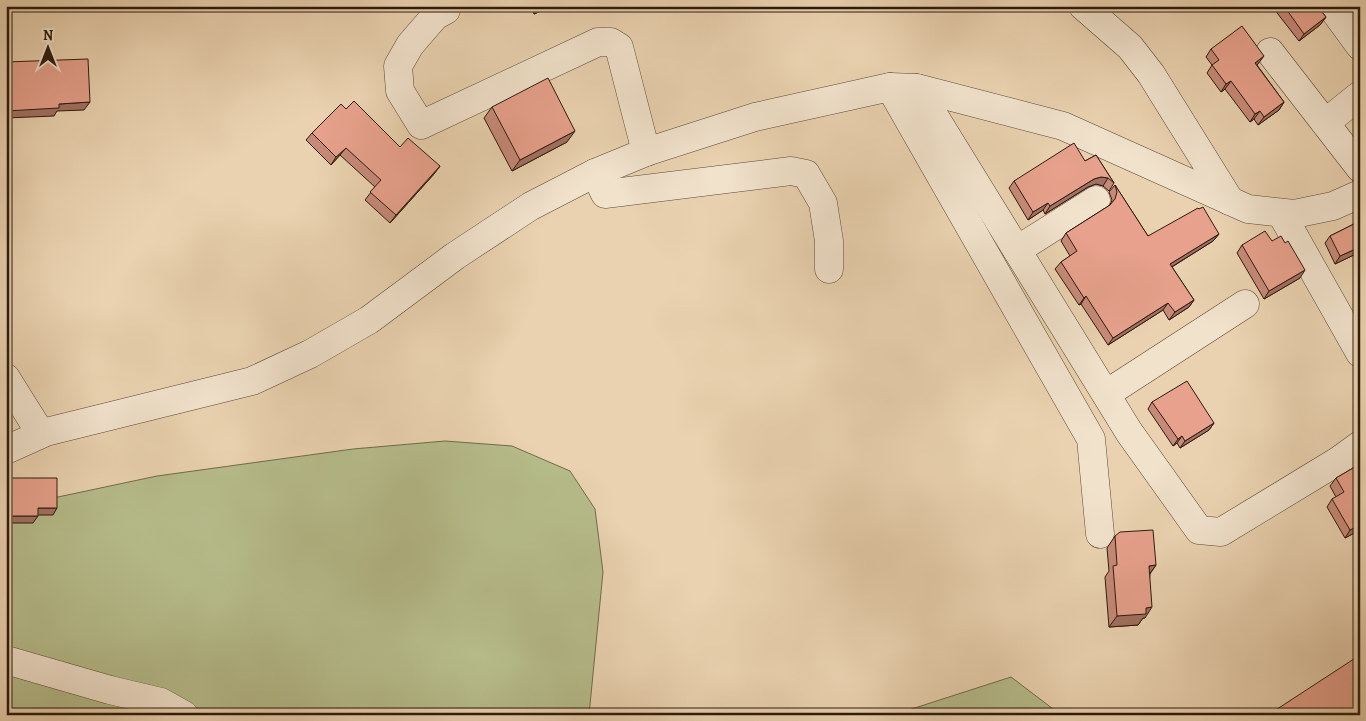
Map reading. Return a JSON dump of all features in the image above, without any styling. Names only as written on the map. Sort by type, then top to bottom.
[{"type":"street","points":[[1084,6],[1130,47],[1151,74],[1230,201]]},
{"type":"street","points":[[446,10],[435,16],[410,45],[398,66],[400,91],[422,125],[598,42],[611,42],[619,47],[646,152]]},
{"type":"street","points":[[1335,12],[1360,46]]},
{"type":"street","points":[[1270,52],[1360,168]]},
{"type":"street","points":[[890,87],[1091,439],[1100,534]]},
{"type":"street","points":[[6,450],[41,434],[252,381],[310,354],[368,320],[455,256],[530,206],[595,173],[646,152],[755,117],[890,87],[917,88],[1063,126],[1248,209],[1294,214],[1333,206],[1360,194]]},
{"type":"street","points":[[917,88],[1129,432],[1199,530],[1221,532],[1338,461],[1360,445]]},
{"type":"street","points":[[1324,123],[1360,95]]},
{"type":"street","points":[[595,173],[605,194],[791,171],[806,174],[823,203],[829,241],[829,269]]},
{"type":"street","points":[[1017,250],[1096,200]]},
{"type":"street","points":[[1281,213],[1360,353]]},
{"type":"street","points":[[1106,394],[1245,304]]},
{"type":"street","points":[[6,378],[41,434]]},
{"type":"street","points":[[6,660],[110,690],[161,702],[184,715]]},
{"type":"green space","points":[[445,441],[512,446],[570,471],[595,509],[603,572],[589,715],[6,715],[6,508],[157,476],[353,449]]},
{"type":"green space","points":[[1011,677],[1061,715],[893,715]]},
{"type":"building","points":[[1284,6],[1317,6],[1326,17],[1304,34]]},
{"type":"building","points":[[1242,26],[1264,56],[1255,63],[1284,102],[1264,117],[1260,111],[1255,114],[1231,81],[1226,84],[1212,65],[1219,60],[1211,49]]},
{"type":"building","points":[[88,59],[90,102],[59,104],[59,108],[6,111],[6,62]]},
{"type":"building","points":[[548,78],[575,131],[520,160],[492,107]]},
{"type":"building","points":[[354,101],[400,147],[408,138],[440,166],[396,215],[370,192],[381,180],[346,148],[336,157],[312,133],[341,104],[346,109]]},
{"type":"building","points":[[1074,143],[1085,161],[1096,155],[1114,183],[1108,178],[1094,179],[1050,206],[1048,203],[1033,212],[1014,181]]},
{"type":"building","points":[[1115,185],[1148,236],[1203,207],[1219,234],[1170,264],[1194,300],[1175,312],[1168,303],[1113,338],[1061,262],[1077,251],[1066,233],[1110,205],[1115,199],[1117,192]]},
{"type":"building","points":[[1360,221],[1360,247],[1340,256],[1330,236]]},
{"type":"building","points":[[1265,231],[1272,241],[1281,236],[1285,243],[1288,241],[1305,270],[1269,291],[1242,245]]},
{"type":"building","points":[[1187,381],[1214,423],[1185,441],[1182,436],[1178,439],[1152,402]]},
{"type":"building","points":[[1360,464],[1360,525],[1350,530],[1332,499],[1344,492],[1336,478]]},
{"type":"building","points":[[6,478],[57,478],[57,508],[38,508],[38,516],[8,516],[6,546]]},
{"type":"building","points":[[1153,530],[1156,565],[1149,566],[1152,607],[1146,608],[1146,614],[1117,616],[1113,566],[1117,565],[1115,536],[1120,532]]},
{"type":"building","points":[[1360,655],[1360,715],[1268,715]]}]
